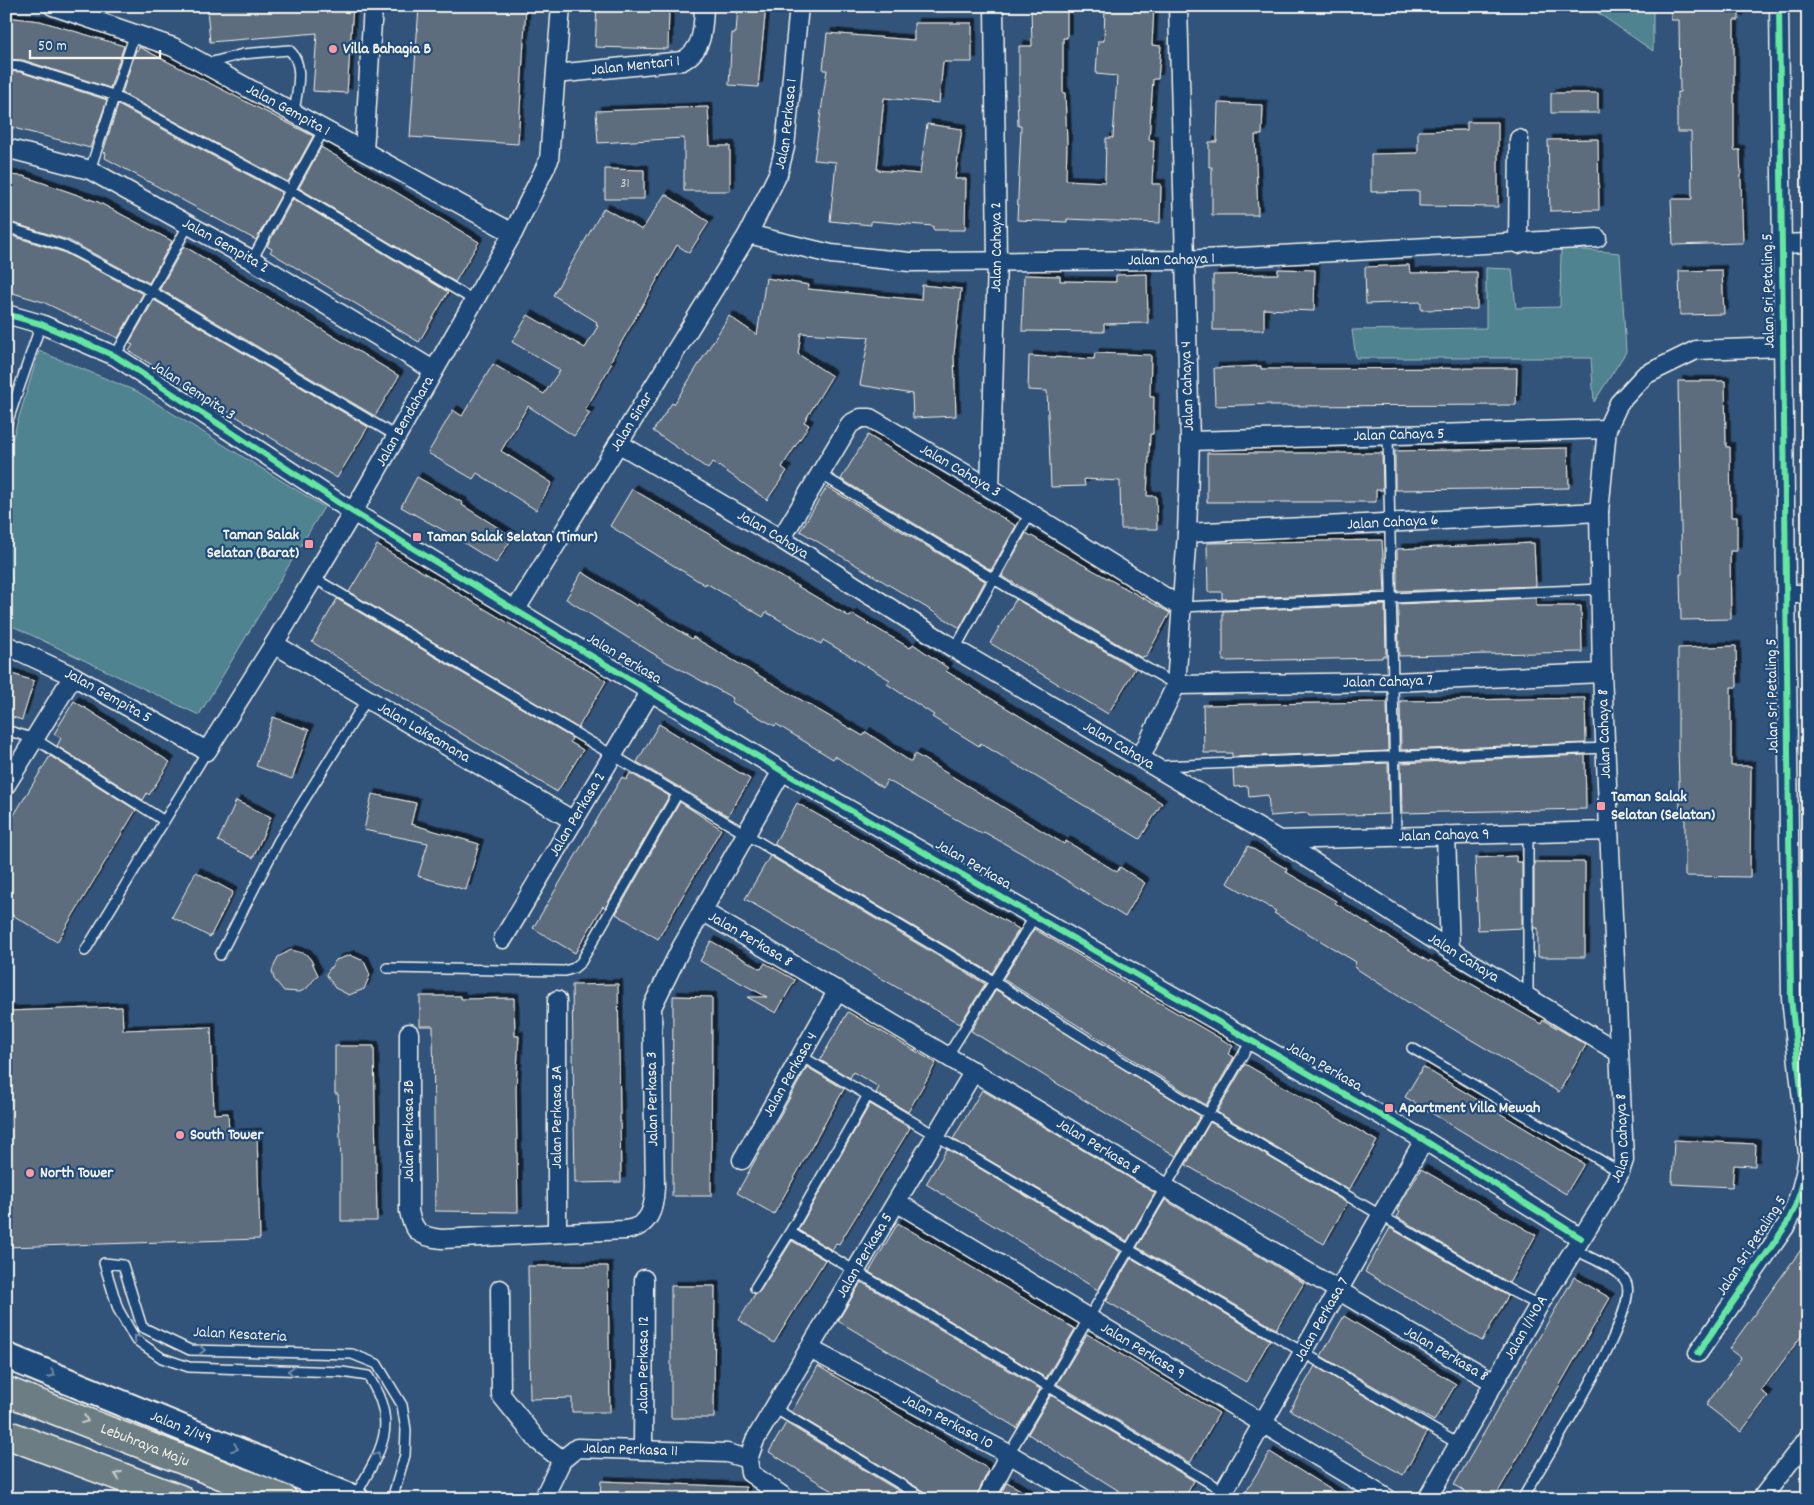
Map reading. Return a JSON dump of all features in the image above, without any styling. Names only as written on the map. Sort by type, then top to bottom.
[{"type":"highway","name":"Lebuhraya Maju","points":[[6,1391],[283,1499]]},
{"type":"highway","points":[[6,1434],[180,1499]]},
{"type":"main road","name":"Jalan 2/149","points":[[6,1356],[244,1451],[355,1498]]},
{"type":"street","name":"Jalan Gempita 1","points":[[53,6],[173,47],[513,233]]},
{"type":"street","points":[[364,151],[373,6]]},
{"type":"street","name":"Jalan Bendahara","points":[[207,751],[353,512],[513,233],[549,160],[561,6]]},
{"type":"street","name":"Jalan Mentari 1","points":[[556,74],[682,61],[690,56],[700,43],[704,6]]},
{"type":"street","name":"Jalan Perkasa 1","points":[[748,234],[778,174],[785,147],[799,6]]},
{"type":"street","name":"Jalan Cahaya 2","points":[[990,488],[997,262],[994,6]]},
{"type":"street","name":"Jalan Cahaya 4","points":[[1148,762],[1176,685],[1187,533],[1190,441],[1178,6]]},
{"type":"street","name":"Jalan Sri Petaling 5","points":[[1698,1354],[1787,1224],[1798,1204],[1805,1180],[1808,1155],[1792,998],[1790,927],[1779,6]]},
{"type":"street","points":[[1518,244],[1519,139]]},
{"type":"street","name":"Jalan Gempita 2","points":[[6,148],[90,170],[252,260],[433,370]]},
{"type":"street","name":"Jalan Cahaya 1","points":[[748,234],[841,255],[910,262],[1184,260],[1518,244],[1597,238]]},
{"type":"street","name":"Jalan Sinar","points":[[516,610],[748,234]]},
{"type":"street","points":[[1782,244],[1808,243]]},
{"type":"street","name":"Jalan Gempita 3","points":[[6,314],[41,324],[115,356],[353,512]]},
{"type":"street","name":"Jalan Cahaya 8","points":[[1578,1244],[1620,1172],[1624,1160],[1602,673],[1599,512],[1607,429],[1619,404],[1645,375],[1696,350],[1783,347]]},
{"type":"street","name":"Jalan Cahaya 3","points":[[781,539],[850,424],[861,418],[870,418],[990,488],[1181,607]]},
{"type":"street","name":"Jalan Cahaya 5","points":[[1190,441],[1607,429]]},
{"type":"street","name":"Jalan Cahaya","points":[[618,443],[781,539],[955,649],[1279,840],[1450,950],[1618,1052]]},
{"type":"street","name":"Jalan Perkasa","points":[[353,512],[782,771],[1424,1140],[1578,1244]]},
{"type":"street","name":"Jalan Cahaya 6","points":[[1187,533],[1599,512]]},
{"type":"street","points":[[1786,594],[1808,594]]},
{"type":"street","name":"Jalan Laksamana","points":[[274,644],[574,821]]},
{"type":"street","name":"Jalan Gempita 5","points":[[6,645],[73,676],[207,751]]},
{"type":"street","name":"Jalan Cahaya 7","points":[[1176,685],[1393,682],[1602,673]]},
{"type":"street","points":[[6,785],[73,676]]},
{"type":"street","name":"Jalan Perkasa 2","points":[[503,939],[651,691]]},
{"type":"street","name":"Jalan Perkasa 3","points":[[415,1228],[420,1234],[430,1238],[442,1239],[635,1229],[643,1225],[651,1215],[655,1187],[651,1010],[702,911],[782,771]]},
{"type":"street","name":"Jalan Cahaya 9","points":[[1279,840],[1396,835],[1608,831]]},
{"type":"street","points":[[1446,835],[1450,950]]},
{"type":"street","name":"Jalan Perkasa 8","points":[[702,911],[948,1055],[1337,1291],[1494,1382]]},
{"type":"street","name":"Jalan Perkasa 4","points":[[742,1160],[838,990]]},
{"type":"street","name":"Jalan Perkasa 3A","points":[[557,1000],[557,1233]]},
{"type":"street","name":"Jalan Perkasa 3B","points":[[409,1033],[409,1211],[412,1225],[415,1228]]},
{"type":"street","name":"Jalan Perkasa 5","points":[[748,1459],[756,1440],[774,1408],[898,1202],[974,1071]]},
{"type":"street","name":"Jalan Perkasa 7","points":[[1226,1496],[1261,1423],[1424,1140]]},
{"type":"street","name":"Jalan Perkasa 9","points":[[898,1202],[1388,1499]]},
{"type":"street","name":"Jalan 1/140A","points":[[1428,1499],[1539,1305],[1578,1244]]},
{"type":"street","name":"Jalan Perkasa 12","points":[[643,1450],[644,1279]]},
{"type":"street","name":"Jalan Perkasa 11","points":[[500,1289],[501,1395],[505,1403],[538,1441],[562,1460],[577,1448],[727,1453],[748,1459]]},
{"type":"street","name":"Jalan Perkasa 10","points":[[810,1348],[1009,1454],[1085,1499]]},
{"type":"street","points":[[1760,1499],[1808,1438]]},
{"type":"street","points":[[986,1499],[1009,1454]]},
{"type":"street","points":[[748,1459],[750,1473],[787,1499]]},
{"type":"street","points":[[543,1499],[562,1460]]},
{"type":"lane","points":[[90,170],[113,95],[135,33]]},
{"type":"lane","points":[[205,64],[243,54],[289,50],[296,55],[299,65],[294,113]]},
{"type":"lane","points":[[6,65],[21,66],[113,95],[292,191],[475,300]]},
{"type":"lane","points":[[252,260],[292,191],[324,129]]},
{"type":"lane","points":[[115,356],[190,224]]},
{"type":"lane","points":[[6,227],[65,246],[151,291],[396,436]]},
{"type":"lane","points":[[6,426],[41,324]]},
{"type":"lane","points":[[6,394],[16,397]]},
{"type":"lane","points":[[1388,436],[1388,522],[1396,835]]},
{"type":"lane","points":[[820,474],[995,580],[1176,685]]},
{"type":"lane","points":[[955,649],[995,580],[1030,513]]},
{"type":"lane","points":[[314,578],[994,982],[1209,1115],[1381,1216],[1539,1305]]},
{"type":"lane","points":[[1181,607],[1601,589]]},
{"type":"lane","points":[[220,955],[278,842],[368,699]]},
{"type":"lane","points":[[6,730],[35,739],[163,820]]},
{"type":"lane","points":[[1148,762],[1394,757],[1606,748]]},
{"type":"lane","points":[[85,951],[163,820],[207,751]]},
{"type":"lane","points":[[387,968],[565,971],[574,968],[581,962],[678,793]]},
{"type":"lane","points":[[1528,833],[1528,998]]},
{"type":"lane","points":[[948,1055],[1035,916]]},
{"type":"lane","points":[[1009,1454],[1252,1041]]},
{"type":"lane","points":[[1412,1048],[1620,1172]]},
{"type":"lane","points":[[801,1056],[1460,1445]]},
{"type":"lane","points":[[755,1288],[790,1232],[868,1096]]},
{"type":"lane","points":[[790,1232],[1049,1385],[1226,1496]]},
{"type":"lane","points":[[1522,1499],[1588,1386],[1620,1323],[1628,1300],[1626,1280],[1578,1244]]},
{"type":"lane","name":"Jalan Kesateria","points":[[355,1498],[379,1453],[385,1431],[385,1410],[379,1394],[368,1376],[342,1372],[189,1368],[162,1358],[135,1339],[118,1309],[104,1263],[124,1265],[142,1327],[190,1350],[352,1354],[377,1364],[402,1406],[406,1430],[405,1455],[392,1499]]},
{"type":"lane","points":[[774,1408],[925,1499]]},
{"type":"green space","points":[[1588,6],[1653,6],[1653,51]]},
{"type":"green space","points":[[1561,248],[1620,253],[1626,352],[1594,402],[1591,358],[1356,358],[1352,330],[1486,328],[1486,268],[1512,269],[1516,308],[1560,307]]},
{"type":"green space","points":[[39,351],[138,392],[324,507],[199,715],[6,623],[6,460]]},
{"type":"building","points":[[236,6],[353,6],[347,93],[313,91],[317,33],[210,42],[207,9]]},
{"type":"building","points":[[419,6],[526,6],[518,144],[410,137]]},
{"type":"building","points":[[597,6],[669,6],[668,49],[595,47]]},
{"type":"building","points":[[738,6],[766,6],[758,87],[729,85],[732,33],[736,33]]},
{"type":"building","points":[[1031,6],[1067,6],[1067,38],[1063,38],[1063,93],[1065,93],[1067,143],[1066,180],[1105,182],[1106,138],[1113,138],[1117,76],[1096,74],[1098,41],[1104,41],[1105,6],[1154,6],[1152,45],[1161,46],[1158,79],[1153,79],[1149,140],[1154,140],[1152,184],[1161,184],[1160,223],[1067,219],[1067,222],[1017,220],[1021,126],[1018,126],[1017,94],[1019,94],[1019,46],[1032,46]]},
{"type":"building","points":[[1671,6],[1739,6],[1739,20],[1734,20],[1734,150],[1740,150],[1743,243],[1673,245],[1671,199],[1692,199],[1691,132],[1677,132],[1677,92],[1680,92],[1679,20],[1671,20]]},
{"type":"building","points":[[6,17],[40,21],[124,46],[110,88],[23,60],[6,59]]},
{"type":"building","points":[[914,23],[972,23],[972,62],[943,62],[939,103],[884,98],[877,170],[920,174],[927,124],[962,129],[955,179],[966,179],[965,230],[933,230],[933,226],[871,221],[871,225],[830,221],[836,162],[814,160],[827,70],[823,70],[827,33],[914,40]]},
{"type":"building","points":[[139,47],[313,136],[288,182],[122,93],[136,50]]},
{"type":"building","points":[[6,71],[20,72],[107,100],[90,148],[6,126]]},
{"type":"building","points":[[1551,93],[1598,93],[1598,113],[1551,113]]},
{"type":"building","points":[[1218,103],[1263,105],[1262,135],[1255,135],[1258,215],[1212,215],[1212,167],[1209,167],[1209,142],[1217,142]]},
{"type":"building","points":[[118,105],[282,193],[256,240],[105,158],[106,153],[103,152]]},
{"type":"building","points":[[708,107],[710,146],[730,146],[730,191],[684,191],[684,138],[598,143],[596,111]]},
{"type":"building","points":[[1467,122],[1498,122],[1498,207],[1419,206],[1419,191],[1371,192],[1371,154],[1418,153],[1418,131],[1467,130]]},
{"type":"building","points":[[1598,139],[1599,210],[1550,211],[1548,140]]},
{"type":"building","points":[[321,147],[479,242],[455,282],[299,188]]},
{"type":"building","points":[[605,169],[644,170],[644,199],[605,199]]},
{"type":"building","points":[[6,175],[23,176],[98,202],[172,241],[149,283],[68,240],[6,221]]},
{"type":"building","points":[[665,194],[709,222],[689,253],[677,245],[610,362],[612,363],[585,410],[590,413],[574,436],[528,406],[501,451],[552,483],[536,510],[477,473],[473,479],[428,453],[453,410],[462,416],[493,364],[544,394],[560,370],[512,342],[528,315],[585,348],[598,326],[596,325],[597,322],[553,295],[604,208],[642,230]]},
{"type":"building","points":[[293,199],[448,292],[419,342],[270,252],[272,249],[267,246]]},
{"type":"building","points":[[6,234],[63,252],[143,294],[118,338],[43,302],[6,291]]},
{"type":"building","points":[[184,246],[399,376],[375,416],[160,289]]},
{"type":"building","points":[[1409,265],[1410,273],[1477,272],[1477,309],[1421,310],[1421,302],[1366,304],[1365,267]]},
{"type":"building","points":[[1278,269],[1315,270],[1314,311],[1264,309],[1264,330],[1213,330],[1213,275],[1278,274]]},
{"type":"building","points":[[1722,270],[1724,314],[1680,315],[1679,271]]},
{"type":"building","points":[[1147,274],[1148,323],[1104,324],[1104,332],[1022,331],[1024,275],[1060,276],[1060,281],[1116,282],[1116,275]]},
{"type":"building","points":[[766,278],[809,285],[808,289],[921,300],[922,285],[961,289],[954,354],[956,416],[913,418],[912,394],[860,385],[869,337],[801,333],[798,354],[832,376],[804,422],[809,425],[782,467],[787,471],[767,500],[713,462],[708,469],[653,431],[672,403],[674,404],[729,316],[757,335]]},
{"type":"building","points":[[154,300],[368,427],[337,478],[129,351],[133,345],[129,343]]},
{"type":"building","points":[[1095,353],[1151,355],[1150,397],[1154,397],[1153,434],[1150,434],[1147,496],[1156,496],[1157,529],[1121,529],[1120,481],[1084,479],[1085,486],[1051,487],[1047,391],[1028,390],[1029,356],[1094,359]]},
{"type":"building","points":[[1261,366],[1261,369],[1517,368],[1516,405],[1271,406],[1271,404],[1215,406],[1214,368]]},
{"type":"building","points":[[1678,381],[1725,381],[1726,447],[1730,447],[1731,517],[1737,517],[1737,551],[1730,551],[1731,619],[1681,620],[1680,574],[1682,574]]},
{"type":"building","points":[[868,435],[1016,526],[991,570],[841,479]]},
{"type":"building","points":[[1568,448],[1569,488],[1395,490],[1395,451]]},
{"type":"building","points":[[1207,453],[1382,453],[1383,490],[1376,490],[1376,502],[1207,502]]},
{"type":"building","points":[[417,477],[463,503],[462,505],[513,537],[496,563],[450,534],[401,507]]},
{"type":"building","points":[[827,487],[985,581],[960,628],[800,531]]},
{"type":"building","points":[[632,489],[850,617],[852,614],[910,648],[913,644],[948,668],[946,671],[1162,803],[1140,839],[980,743],[979,746],[932,717],[934,715],[887,684],[890,680],[823,640],[821,644],[766,612],[763,617],[706,583],[705,585],[610,526]]},
{"type":"building","points":[[1026,533],[1170,613],[1146,657],[1143,656],[1142,658],[1002,576]]},
{"type":"building","points":[[1382,540],[1385,592],[1222,599],[1222,592],[1208,592],[1207,543]]},
{"type":"building","points":[[1534,543],[1536,586],[1397,591],[1397,549]]},
{"type":"building","points":[[377,545],[606,681],[578,728],[349,592]]},
{"type":"building","points":[[582,572],[637,606],[638,604],[692,639],[693,637],[863,736],[866,732],[911,762],[915,754],[1064,844],[1066,841],[1117,872],[1120,867],[1145,883],[1125,917],[1037,862],[984,832],[982,834],[887,780],[883,788],[835,756],[833,759],[776,724],[775,726],[731,702],[733,698],[665,661],[566,599]]},
{"type":"building","points":[[1536,598],[1536,606],[1581,606],[1582,652],[1399,656],[1398,604]]},
{"type":"building","points":[[337,599],[572,738],[570,742],[583,750],[557,792],[312,642]]},
{"type":"building","points":[[1016,599],[1135,669],[1108,714],[990,643]]},
{"type":"building","points":[[1385,605],[1386,656],[1382,656],[1382,658],[1223,661],[1223,611]]},
{"type":"building","points":[[1736,646],[1737,687],[1731,687],[1731,766],[1751,766],[1750,877],[1685,876],[1685,812],[1680,812],[1678,750],[1678,648]]},
{"type":"building","points":[[6,672],[34,681],[22,720],[6,715]]},
{"type":"building","points":[[1585,698],[1586,743],[1401,750],[1400,701]]},
{"type":"building","points":[[74,701],[170,762],[149,795],[147,793],[143,800],[57,746],[61,738],[54,734]]},
{"type":"building","points":[[1387,702],[1388,751],[1232,757],[1232,753],[1204,753],[1203,705]]},
{"type":"building","points":[[273,717],[309,730],[292,779],[256,766]]},
{"type":"building","points":[[659,724],[750,779],[728,816],[637,762]]},
{"type":"building","points":[[1585,755],[1586,809],[1402,813],[1401,763]]},
{"type":"building","points":[[50,756],[136,810],[57,942],[6,911],[6,828]]},
{"type":"building","points":[[1388,763],[1389,814],[1309,816],[1308,813],[1270,816],[1268,795],[1249,797],[1248,786],[1234,787],[1233,769]]},
{"type":"building","points":[[630,773],[669,796],[605,908],[603,906],[575,953],[533,928],[622,777],[626,780]]},
{"type":"building","points":[[372,794],[416,803],[411,824],[479,844],[466,890],[418,876],[428,843],[364,830]]},
{"type":"building","points":[[236,801],[271,817],[253,858],[218,841]]},
{"type":"building","points":[[680,802],[721,829],[658,939],[616,914]]},
{"type":"building","points":[[797,803],[1019,929],[992,973],[774,844]]},
{"type":"building","points":[[1248,846],[1287,869],[1286,872],[1336,901],[1335,903],[1429,962],[1430,960],[1541,1024],[1543,1020],[1586,1045],[1559,1092],[1406,1001],[1354,967],[1356,962],[1274,913],[1276,911],[1227,883]]},
{"type":"building","points":[[770,856],[985,984],[960,1024],[745,899]]},
{"type":"building","points":[[1516,856],[1516,862],[1522,862],[1522,928],[1478,930],[1475,858]]},
{"type":"building","points":[[1534,862],[1585,862],[1585,957],[1538,957],[1538,928],[1534,928]]},
{"type":"building","points":[[196,872],[233,892],[210,937],[172,917]]},
{"type":"building","points":[[1034,929],[1233,1046],[1228,1054],[1234,1057],[1206,1105],[1003,979]]},
{"type":"building","points":[[711,941],[761,969],[765,963],[795,980],[776,1013],[747,997],[767,997],[700,961]]},
{"type":"building","points":[[291,950],[306,954],[318,975],[307,988],[300,992],[284,991],[274,979],[272,971],[278,957]]},
{"type":"building","points":[[350,955],[364,961],[370,975],[364,989],[349,995],[335,988],[326,974],[336,960]]},
{"type":"building","points":[[618,984],[621,1182],[575,1183],[572,985]]},
{"type":"building","points":[[996,990],[1200,1116],[1176,1156],[971,1031]]},
{"type":"building","points":[[420,996],[461,996],[461,999],[514,998],[515,1036],[519,1036],[516,1087],[518,1212],[435,1211],[433,1026],[420,1026]]},
{"type":"building","points":[[673,996],[712,997],[711,1196],[672,1196]]},
{"type":"building","points":[[122,1007],[123,1030],[211,1027],[214,1114],[228,1113],[229,1134],[257,1133],[260,1239],[6,1247],[6,1011]]},
{"type":"building","points":[[848,1012],[936,1063],[908,1112],[876,1093],[879,1087],[853,1072],[850,1078],[820,1060]]},
{"type":"building","points":[[335,1046],[374,1046],[377,1221],[341,1221],[341,1160],[338,1094],[335,1094]]},
{"type":"building","points":[[1245,1064],[1377,1141],[1349,1190],[1217,1112]]},
{"type":"building","points":[[807,1067],[844,1089],[774,1214],[737,1193]]},
{"type":"building","points":[[1423,1067],[1584,1164],[1566,1194],[1405,1097]]},
{"type":"building","points":[[982,1090],[1155,1193],[1127,1241],[953,1139]]},
{"type":"building","points":[[870,1104],[910,1128],[839,1244],[836,1243],[832,1250],[798,1230]]},
{"type":"building","points":[[1210,1122],[1347,1203],[1324,1244],[1186,1165]]},
{"type":"building","points":[[1674,1140],[1756,1144],[1755,1166],[1734,1165],[1732,1187],[1672,1184]]},
{"type":"building","points":[[947,1149],[1120,1252],[1098,1290],[926,1184]]},
{"type":"building","points":[[1421,1169],[1536,1235],[1509,1283],[1397,1217],[1400,1212],[1397,1210]]},
{"type":"building","points":[[1165,1200],[1304,1283],[1276,1329],[1137,1247]]},
{"type":"building","points":[[898,1223],[1075,1329],[1046,1378],[869,1272]]},
{"type":"building","points":[[1390,1228],[1508,1296],[1482,1341],[1365,1272]]},
{"type":"building","points":[[1808,1240],[1808,1327],[1761,1391],[1768,1396],[1741,1432],[1706,1405],[1741,1358],[1729,1349]]},
{"type":"building","points":[[792,1241],[825,1260],[774,1343],[739,1320]]},
{"type":"building","points":[[1131,1258],[1270,1340],[1246,1382],[1106,1301]]},
{"type":"building","points":[[528,1266],[608,1266],[610,1412],[572,1412],[572,1398],[530,1399]]},
{"type":"building","points":[[1574,1277],[1610,1298],[1494,1499],[1477,1499],[1454,1485]]},
{"type":"building","points":[[861,1282],[1040,1389],[1017,1428],[838,1321]]},
{"type":"building","points":[[671,1286],[715,1286],[714,1418],[671,1418]]},
{"type":"building","points":[[1344,1316],[1456,1384],[1434,1421],[1321,1356]]},
{"type":"building","points":[[1087,1334],[1219,1413],[1190,1463],[1057,1384]]},
{"type":"building","points":[[818,1366],[987,1468],[988,1471],[975,1499],[931,1499],[928,1494],[792,1412]]},
{"type":"building","points":[[1315,1366],[1427,1433],[1403,1475],[1290,1410]]},
{"type":"building","points":[[1051,1395],[1194,1481],[1184,1499],[1132,1499],[1028,1434]]},
{"type":"building","points":[[786,1423],[912,1499],[846,1499],[769,1452]]},
{"type":"building","points":[[1270,1452],[1346,1499],[1259,1499],[1246,1491]]},
{"type":"building","points":[[601,1481],[746,1487],[745,1499],[600,1499]]},
{"type":"building","points":[[1007,1482],[1036,1499],[998,1499]]},
{"type":"cycle path","points":[[1698,1353],[1787,1224],[1801,1191],[1808,1155],[1791,998],[1779,6]]},
{"type":"cycle path","points":[[6,314],[41,324],[115,356],[353,512],[782,771],[1424,1140],[1581,1238]]},
{"type":"place","name":"Villa Bahagia B","points":[[333,49]]},
{"type":"place","name":"Taman Salak Selatan (Timur)","points":[[417,537]]},
{"type":"place","name":"Taman Salak Selatan (Barat)","points":[[309,544]]},
{"type":"place","name":"Taman Salak Selatan (Selatan)","points":[[1601,806]]},
{"type":"place","name":"Apartment Villa Mewah","points":[[1389,1108]]},
{"type":"place","name":"South Tower","points":[[180,1135]]},
{"type":"place","name":"North Tower","points":[[30,1173]]}]
